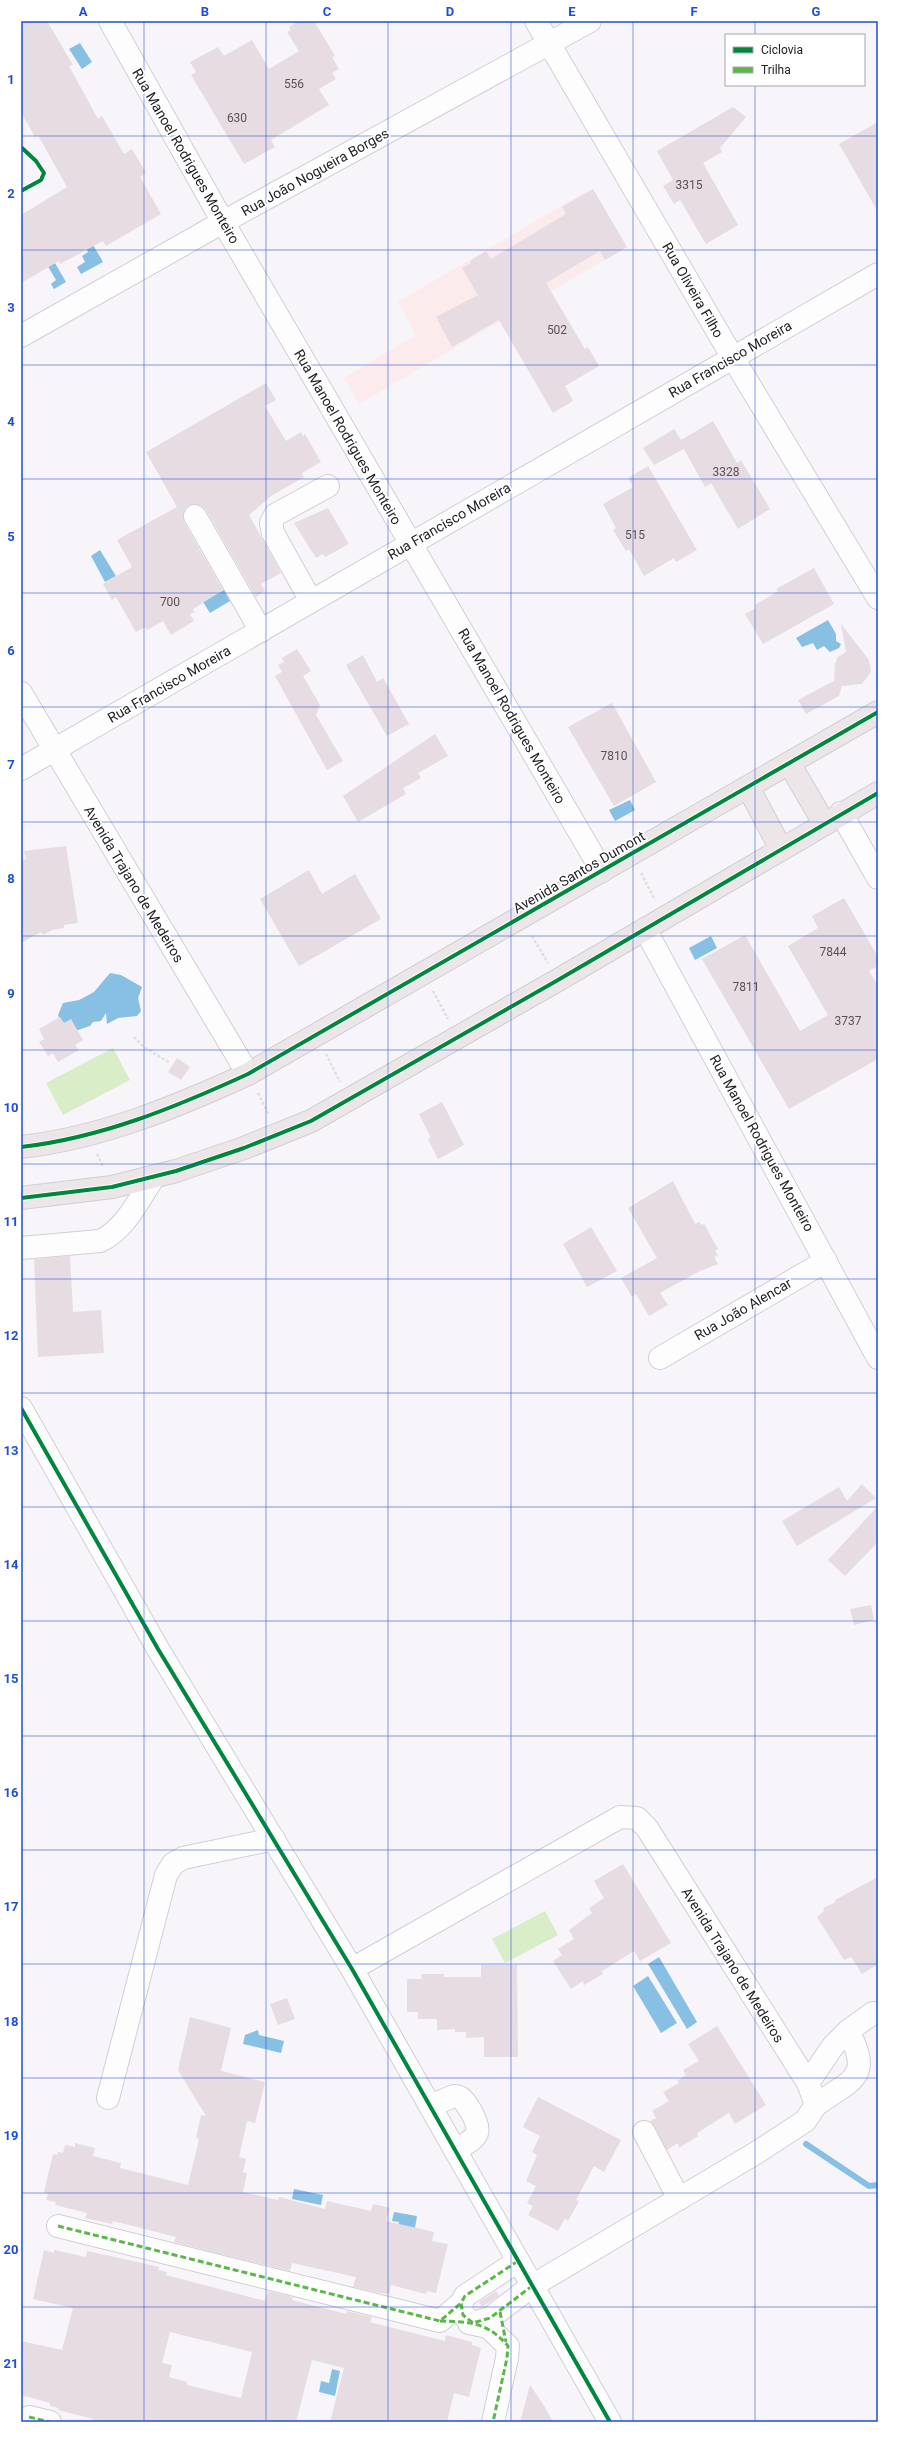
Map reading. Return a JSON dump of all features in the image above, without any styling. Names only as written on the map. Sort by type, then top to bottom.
[{"type":"main road","name":"Avenida Santos Dumont","points":[[21,1147],[111,1129],[182,1104],[248,1074],[424,975],[878,712]]},
{"type":"main road","points":[[790,763],[833,818]]},
{"type":"main road","points":[[748,787],[781,849]]},
{"type":"main road","points":[[21,1198],[112,1187],[154,1177],[244,1148],[310,1121],[558,980],[878,793]]},
{"type":"street","name":"Rua Manoel Rodrigues Monteiro","points":[[110,21],[223,222],[602,871]]},
{"type":"street","name":"Rua Oliveira Filho","points":[[536,21],[733,358],[878,598]]},
{"type":"street","name":"Rua João Nogueira Borges","points":[[21,336],[223,222],[590,21]]},
{"type":"street","name":"Rua Francisco Moreira","points":[[21,769],[878,274]]},
{"type":"street","points":[[311,601],[273,532],[271,523],[275,515],[328,486]]},
{"type":"street","points":[[195,516],[260,631]]},
{"type":"street","name":"Avenida Trajano de Medeiros","points":[[21,693],[248,1074]]},
{"type":"street","points":[[833,818],[878,878]]},
{"type":"street","name":"Rua Manoel Rodrigues Monteiro","points":[[645,929],[878,1358]]},
{"type":"street","points":[[21,1248],[100,1241],[110,1237],[120,1227],[154,1177]]},
{"type":"street","name":"Rua João Alencar","points":[[660,1358],[826,1261]]},
{"type":"street","points":[[21,1408],[158,1649],[352,1969],[610,2422]]},
{"type":"street","name":"Avenida Trajano de Medeiros","points":[[352,1969],[561,1849],[620,1817],[632,1816],[637,1818],[647,1828],[808,2083],[816,2105]]},
{"type":"street","points":[[108,2098],[166,1875],[173,1864],[183,1858],[274,1839]]},
{"type":"street","points":[[808,2083],[833,2046],[848,2031],[874,2013]]},
{"type":"street","points":[[473,2323],[490,2318],[500,2312],[532,2286],[679,2199],[805,2121],[816,2105],[855,2077],[860,2069],[858,2049],[848,2031]]},
{"type":"street","points":[[430,2106],[454,2096],[458,2096],[462,2098],[476,2122],[477,2134],[455,2150]]},
{"type":"street","points":[[644,2132],[679,2199]]},
{"type":"street","points":[[58,2226],[440,2321],[473,2323],[488,2327],[508,2346]]},
{"type":"street","points":[[440,2321],[461,2303],[465,2296],[518,2260]]},
{"type":"street","points":[[461,2303],[463,2315],[473,2323]]},
{"type":"street","points":[[493,2422],[507,2358],[508,2346],[500,2312]]},
{"type":"path","points":[[631,855],[665,918]]},
{"type":"path","points":[[521,919],[558,980]]},
{"type":"path","points":[[424,975],[458,1037]]},
{"type":"path","points":[[316,1036],[349,1099]]},
{"type":"path","points":[[134,1037],[144,1047],[170,1063]]},
{"type":"path","points":[[248,1074],[278,1133]]},
{"type":"path","points":[[88,1134],[112,1187]]},
{"type":"shaded area","points":[[590,189],[625,248],[359,404],[344,378],[416,335],[398,302]]},
{"type":"green space","points":[[113,1048],[130,1080],[63,1115],[46,1083]]},
{"type":"green space","points":[[545,1911],[558,1935],[505,1963],[492,1939]]},
{"type":"water","points":[[80,43],[92,62],[82,69],[69,49]]},
{"type":"water","points":[[81,224],[103,262],[81,274],[77,267],[85,262],[82,256],[88,252],[74,228]]},
{"type":"water","points":[[44,244],[66,282],[54,289],[51,284],[56,280],[37,248]]},
{"type":"water","points":[[100,550],[116,576],[105,582],[91,556]]},
{"type":"water","points":[[229,587],[235,598],[210,613],[203,602]]},
{"type":"water","points":[[828,620],[836,634],[836,641],[841,644],[839,648],[830,652],[824,646],[817,650],[813,643],[802,647],[796,638]]},
{"type":"water","points":[[630,800],[635,810],[615,821],[609,810]]},
{"type":"water","points":[[711,936],[717,948],[695,960],[689,948]]},
{"type":"water","points":[[110,973],[121,975],[142,987],[138,998],[141,1011],[137,1016],[118,1018],[107,1024],[106,1013],[101,1021],[93,1022],[90,1026],[75,1031],[60,1020],[58,1015],[63,1003],[79,1000],[94,992]]},
{"type":"water","points":[[659,1957],[697,2022],[687,2029],[648,1964]]},
{"type":"water","points":[[648,1976],[677,2023],[661,2033],[633,1986]]},
{"type":"water","points":[[258,2030],[259,2035],[284,2041],[281,2053],[243,2044],[245,2035]]},
{"type":"water","points":[[294,2189],[323,2195],[321,2205],[292,2199]]},
{"type":"water","points":[[394,2212],[417,2216],[415,2228],[397,2231],[399,2222],[392,2221]]},
{"type":"water","points":[[332,2369],[340,2371],[335,2396],[319,2392],[321,2381],[329,2383]]},
{"type":"building","points":[[21,21],[47,21],[73,65],[69,66],[98,119],[102,116],[124,154],[132,149],[146,173],[140,177],[161,214],[106,246],[103,241],[60,264],[59,261],[21,283],[21,215],[67,187],[38,135],[35,137],[21,112]]},
{"type":"building","points":[[299,21],[314,21],[335,56],[332,57],[339,69],[332,73],[336,79],[319,89],[329,105],[271,140],[275,147],[244,164],[191,75],[196,72],[190,62],[218,47],[224,56],[252,40],[269,69],[299,51],[287,32],[291,30],[289,27]]},
{"type":"building","points":[[733,107],[746,117],[720,148],[722,152],[703,163],[738,225],[706,244],[680,200],[674,204],[663,186],[673,180],[657,151]]},
{"type":"building","points":[[878,122],[878,212],[839,144]]},
{"type":"building","points":[[593,189],[627,247],[605,260],[600,251],[546,283],[585,349],[588,347],[599,366],[565,386],[573,401],[553,413],[499,320],[452,347],[436,317],[478,295],[462,268],[471,263],[470,261],[486,251],[491,259],[566,214],[562,207]]},
{"type":"building","points":[[266,383],[276,400],[265,406],[286,441],[301,432],[303,436],[305,434],[321,462],[302,473],[304,477],[271,496],[249,515],[281,573],[261,584],[265,591],[256,597],[206,510],[201,505],[189,505],[184,510],[184,522],[223,590],[193,609],[194,612],[190,614],[194,621],[171,635],[163,621],[147,630],[145,627],[136,632],[116,597],[112,600],[103,584],[132,567],[117,540],[177,507],[146,452]]},
{"type":"building","points":[[713,421],[737,463],[741,460],[770,509],[738,529],[711,483],[705,487],[684,449],[654,465],[643,448],[674,429],[681,440]]},
{"type":"building","points":[[648,466],[697,550],[676,562],[674,558],[644,576],[629,549],[626,551],[613,530],[616,528],[603,504],[633,487],[628,478]]},
{"type":"building","points":[[328,508],[349,544],[325,557],[323,554],[316,558],[294,523]]},
{"type":"building","points":[[814,568],[834,604],[763,644],[745,614],[756,608],[755,605],[778,591],[776,589]]},
{"type":"building","points":[[841,624],[869,660],[871,672],[862,684],[842,686],[839,696],[806,714],[798,700],[834,681],[835,664],[838,657],[846,652]]},
{"type":"building","points":[[297,649],[311,671],[303,676],[320,705],[316,715],[343,761],[327,770],[275,676],[282,672],[278,665],[284,662],[282,658]]},
{"type":"building","points":[[363,655],[377,682],[383,678],[409,724],[387,736],[346,665]]},
{"type":"building","points":[[612,703],[656,782],[614,806],[568,727]]},
{"type":"building","points":[[435,734],[448,756],[418,773],[421,778],[403,788],[406,794],[358,822],[343,796]]},
{"type":"building","points":[[66,846],[78,923],[64,925],[64,928],[52,930],[43,935],[41,932],[21,943],[21,860],[26,859],[24,851]]},
{"type":"building","points":[[309,870],[322,894],[355,874],[381,919],[299,966],[260,899]]},
{"type":"building","points":[[844,898],[878,957],[878,966],[869,971],[878,986],[878,1059],[789,1109],[702,959],[745,935],[800,1031],[828,1015],[788,946],[818,928],[812,916]]},
{"type":"building","points":[[60,1017],[64,1023],[71,1019],[83,1040],[75,1045],[79,1050],[58,1062],[53,1053],[48,1056],[39,1042],[44,1039],[39,1029]]},
{"type":"building","points":[[177,1058],[190,1067],[181,1080],[168,1072]]},
{"type":"building","points":[[442,1102],[464,1145],[438,1159],[428,1139],[431,1138],[419,1114]]},
{"type":"building","points":[[673,1181],[695,1224],[699,1222],[701,1225],[704,1224],[718,1249],[715,1251],[718,1255],[714,1257],[718,1264],[700,1271],[660,1293],[668,1305],[649,1316],[636,1294],[632,1297],[621,1278],[657,1258],[628,1208]]},
{"type":"building","points":[[591,1227],[617,1271],[587,1287],[563,1244]]},
{"type":"building","points":[[70,1256],[73,1312],[101,1310],[104,1353],[38,1357],[34,1259]]},
{"type":"building","points":[[862,1484],[876,1498],[797,1546],[782,1521],[839,1487],[847,1501]]},
{"type":"building","points":[[878,1506],[878,1542],[845,1576],[828,1560]]},
{"type":"building","points":[[871,1605],[874,1620],[854,1625],[850,1609]]},
{"type":"building","points":[[623,1864],[671,1943],[640,1961],[634,1951],[602,1971],[603,1974],[584,1985],[583,1981],[571,1989],[553,1961],[562,1955],[558,1949],[574,1939],[569,1930],[592,1913],[589,1908],[604,1898],[594,1881]]},
{"type":"building","points":[[878,1877],[878,1964],[862,1974],[851,1957],[844,1960],[817,1917],[824,1911],[823,1908],[836,1902],[835,1900]]},
{"type":"building","points":[[481,1965],[517,1965],[518,2057],[484,2057],[484,2037],[466,2038],[466,2032],[455,2032],[455,2029],[437,2030],[437,2019],[418,2019],[418,2012],[407,2012],[407,1979],[422,1979],[421,1974],[444,1974],[443,1977],[481,1977]]},
{"type":"building","points":[[287,1998],[295,2019],[278,2025],[270,2004]]},
{"type":"building","points":[[190,2017],[231,2028],[221,2071],[265,2082],[255,2123],[247,2121],[239,2157],[246,2159],[243,2172],[247,2173],[243,2192],[278,2200],[279,2197],[325,2209],[327,2201],[371,2211],[373,2204],[390,2208],[386,2221],[434,2232],[432,2241],[448,2244],[436,2293],[427,2291],[426,2294],[391,2285],[389,2294],[353,2287],[356,2277],[292,2263],[290,2271],[228,2256],[174,2242],[176,2237],[113,2221],[112,2224],[85,2218],[87,2213],[55,2205],[56,2202],[46,2200],[48,2194],[44,2192],[53,2154],[57,2155],[58,2152],[63,2153],[65,2145],[75,2147],[75,2143],[95,2148],[93,2156],[121,2163],[120,2168],[188,2185],[199,2139],[196,2138],[201,2115],[206,2116],[178,2070]]},
{"type":"building","points":[[717,2026],[766,2105],[735,2124],[729,2113],[697,2133],[698,2136],[679,2148],[678,2143],[667,2150],[650,2121],[656,2118],[652,2111],[669,2101],[663,2092],[679,2083],[677,2081],[686,2075],[683,2070],[699,2061],[688,2044]]},
{"type":"building","points":[[538,2097],[621,2140],[604,2172],[594,2166],[576,2200],[579,2201],[568,2221],[565,2218],[558,2231],[528,2215],[533,2206],[527,2203],[536,2186],[526,2181],[537,2155],[532,2152],[540,2136],[523,2127]]},
{"type":"building","points":[[44,2250],[54,2253],[54,2250],[86,2257],[87,2251],[159,2267],[158,2270],[167,2272],[166,2275],[265,2301],[268,2291],[293,2297],[292,2300],[346,2314],[347,2311],[372,2317],[370,2322],[381,2325],[445,2341],[446,2335],[472,2342],[472,2345],[481,2348],[469,2397],[454,2393],[447,2422],[330,2422],[344,2368],[312,2360],[296,2422],[93,2422],[93,2419],[58,2410],[59,2408],[50,2406],[50,2403],[21,2395],[21,2341],[62,2350],[73,2308],[33,2299]],"holes":[[[170,2332],[252,2352],[241,2398],[187,2385],[187,2382],[169,2377],[172,2365],[162,2363]]]},
{"type":"building","points":[[496,2291],[499,2296],[482,2307],[479,2302]]},
{"type":"building","points":[[530,2385],[543,2404],[553,2422],[520,2422]]},
{"type":"waterway","points":[[806,2144],[869,2186],[878,2185]]},
{"type":"marked path","points":[[58,2226],[440,2321],[461,2303]]},
{"type":"marked path","points":[[518,2261],[465,2296],[461,2303],[463,2315],[473,2323],[490,2318],[532,2286]]},
{"type":"marked path","points":[[500,2312],[506,2342]]},
{"type":"marked path","points":[[440,2321],[461,2322],[478,2325],[493,2332],[508,2346],[507,2358],[493,2422]]},
{"type":"marked path","points":[[29,2417],[50,2422]]},
{"type":"cycle path","points":[[21,147],[36,161],[44,173],[41,180],[21,191]]},
{"type":"cycle path","points":[[21,1147],[51,1143],[109,1129],[138,1120],[248,1074],[878,712]]},
{"type":"cycle path","points":[[21,1198],[112,1187],[176,1171],[244,1148],[311,1121],[558,980],[878,793]]},
{"type":"cycle path","points":[[21,1408],[158,1649],[352,1969],[610,2422]]}]
